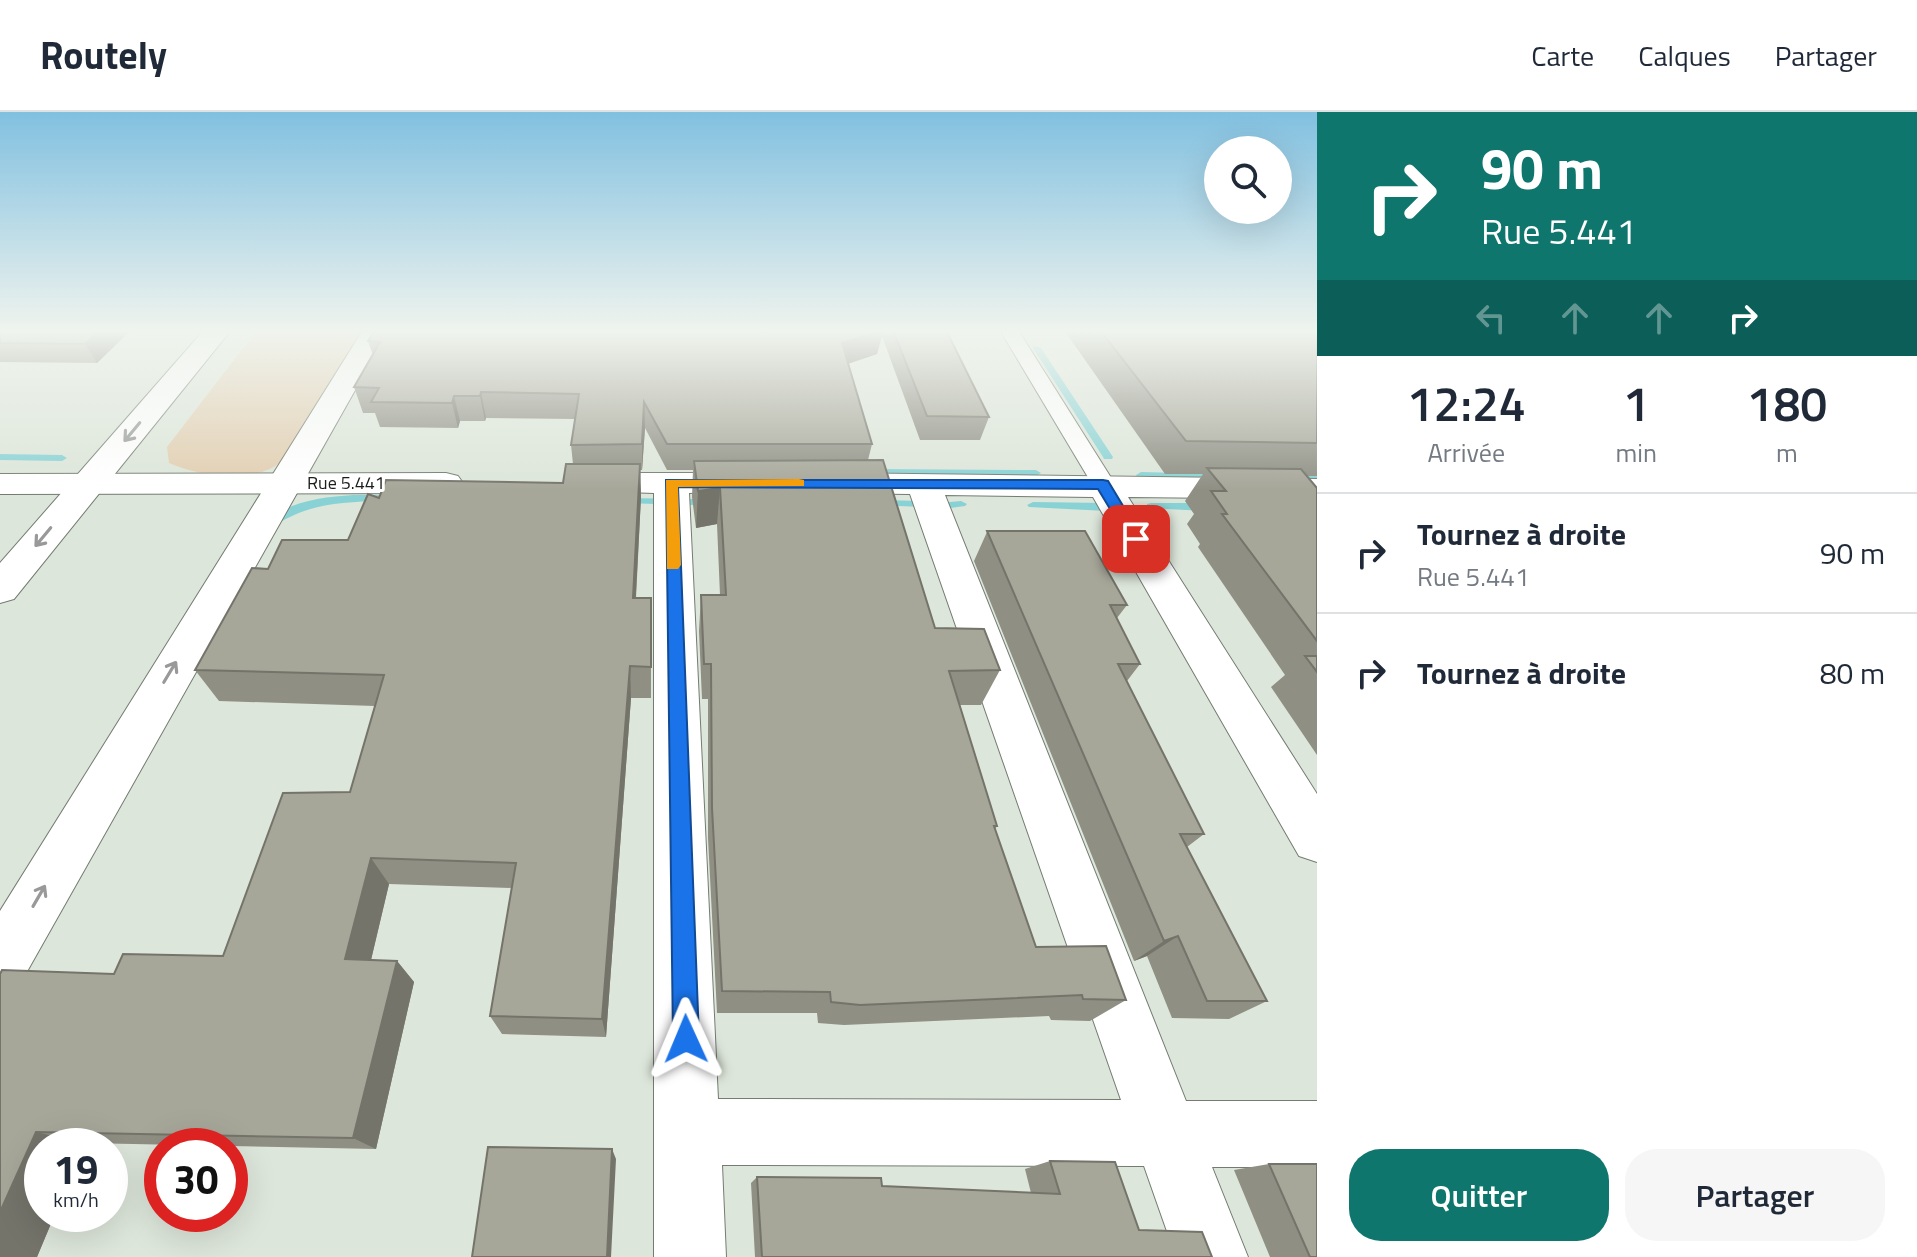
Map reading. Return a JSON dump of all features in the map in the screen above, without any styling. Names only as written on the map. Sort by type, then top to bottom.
[{"type":"street","points":[[0,589],[173,383]]},
{"type":"street","points":[[0,964],[344,383]]},
{"type":"street","name":"Rue 5.441","points":[[0,484],[485,483]]},
{"type":"street","points":[[547,483],[1103,484],[1301,488],[1317,526]]},
{"type":"street","points":[[671,483],[690,1257]]},
{"type":"street","points":[[923,483],[1212,1257]]},
{"type":"street","points":[[1103,484],[1317,839]]},
{"type":"street","points":[[689,1132],[1166,1130],[1317,1134]]},
{"type":"lane","points":[[1042,383],[1103,484]]},
{"type":"shaded area","points":[[216,383],[334,383],[304,434],[282,461],[271,469],[242,476],[195,472],[169,463],[167,447]]},
{"type":"building","points":[[356,383],[854,383],[872,444],[667,444],[644,402],[642,444],[571,445],[579,394],[481,392],[480,396],[454,396],[452,403],[371,402],[379,388],[354,387]]},
{"type":"building","points":[[914,383],[972,383],[989,417],[927,416]]},
{"type":"building","points":[[1141,383],[1317,383],[1317,443],[1186,441]]},
{"type":"building","points":[[883,460],[935,628],[984,629],[1000,670],[949,671],[997,826],[994,826],[1036,947],[1106,946],[1126,1000],[1083,999],[1082,995],[860,1005],[831,1002],[830,992],[722,991],[712,808],[711,664],[704,664],[701,595],[726,595],[720,488],[698,491],[694,461]]},
{"type":"building","points":[[566,464],[640,464],[633,598],[651,598],[651,667],[630,666],[602,1019],[490,1016],[516,863],[371,858],[345,959],[397,961],[353,1138],[248,1136],[248,1128],[144,1128],[144,1134],[128,1134],[128,1128],[24,1128],[24,1159],[0,1212],[2,970],[114,974],[123,954],[223,956],[283,793],[350,792],[384,675],[195,670],[252,568],[268,569],[282,540],[348,540],[368,494],[379,498],[386,480],[563,483]]},
{"type":"building","points":[[1207,468],[1301,469],[1317,488],[1317,641],[1222,514],[1227,514],[1211,491],[1226,491]]},
{"type":"building","points":[[987,531],[1085,531],[1127,605],[1110,605],[1140,664],[1118,664],[1204,834],[1180,834],[1267,1001],[1207,1001],[1178,936],[1164,941]]},
{"type":"building","points":[[1305,656],[1317,656],[1317,672]]},
{"type":"building","points":[[488,1147],[612,1149],[607,1257],[472,1257]]},
{"type":"building","points":[[1050,1161],[1115,1162],[1139,1230],[1202,1232],[1212,1257],[762,1257],[757,1177],[881,1178],[882,1186],[1060,1194]]},
{"type":"building","points":[[1269,1164],[1317,1164],[1317,1257],[1310,1257]]},
{"type":"waterway","points":[[1060,383],[1108,457]]},
{"type":"waterway","points":[[0,457],[62,458]]},
{"type":"waterway","points":[[874,472],[967,473]]},
{"type":"waterway","points":[[975,473],[1036,473]]},
{"type":"waterway","points":[[1141,475],[1221,477]]},
{"type":"waterway","points":[[1290,477],[1317,478]]},
{"type":"waterway","points":[[272,522],[311,504],[339,499],[382,498]]},
{"type":"waterway","points":[[624,501],[693,502]]},
{"type":"waterway","points":[[880,503],[922,504]]},
{"type":"waterway","points":[[947,516],[943,505],[961,504]]},
{"type":"waterway","points":[[1033,505],[1106,507]]},
{"type":"waterway","points":[[1151,506],[1206,507]]},
{"type":"slow traffic","points":[[673,565],[671,483],[799,483]]},
{"type":"route","points":[[686,1039],[671,483],[1103,484],[1136,539]]}]
